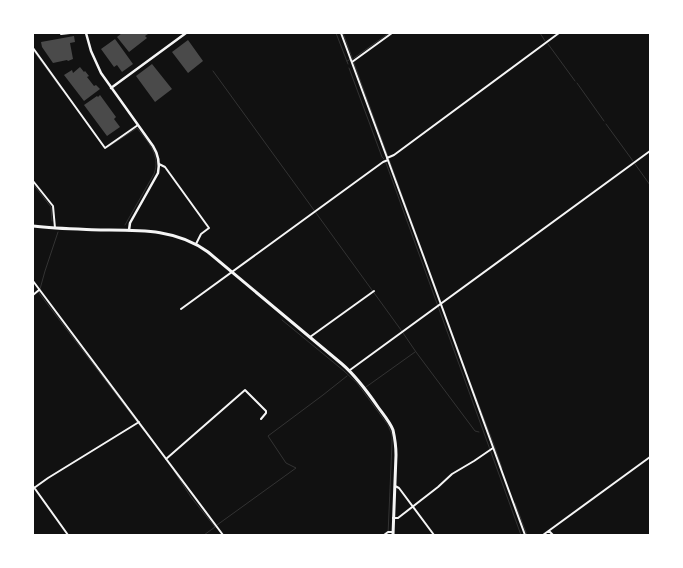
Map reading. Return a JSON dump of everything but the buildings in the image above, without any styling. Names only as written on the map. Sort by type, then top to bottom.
[{"type":"main road","points":[[33,226],[160,232],[183,238],[208,252],[350,370],[373,399],[389,423],[395,439],[393,533]]},
{"type":"street","points":[[61,33],[70,33]]},
{"type":"street","points":[[86,33],[91,50],[101,73],[156,150],[160,164],[156,177],[130,223],[129,230]]},
{"type":"street","points":[[111,88],[186,33]]},
{"type":"street","points":[[341,33],[525,535]]},
{"type":"street","points":[[352,62],[392,33]]},
{"type":"street","points":[[181,309],[559,33]]},
{"type":"street","points":[[33,48],[105,148],[138,125]]},
{"type":"street","points":[[350,370],[650,151]]},
{"type":"street","points":[[160,164],[165,167],[209,228],[201,234],[196,244]]},
{"type":"street","points":[[33,181],[53,206],[55,228]]},
{"type":"street","points":[[33,281],[68,331],[223,535]]},
{"type":"street","points":[[33,295],[40,290]]},
{"type":"street","points":[[310,337],[374,291]]},
{"type":"street","points":[[166,459],[245,390],[266,411],[261,419]]},
{"type":"street","points":[[68,535],[34,487],[138,422]]},
{"type":"street","points":[[393,518],[398,518],[438,487],[452,474],[493,448]]},
{"type":"street","points":[[543,535],[650,457]]},
{"type":"street","points":[[394,486],[399,488],[434,535]]},
{"type":"street","points":[[550,531],[553,535]]},
{"type":"street","points":[[384,535],[388,532],[393,533]]},
{"type":"waterway","points":[[336,33],[348,64]]},
{"type":"waterway","points":[[343,33],[466,371]]},
{"type":"waterway","points":[[354,58],[389,33]]},
{"type":"waterway","points":[[540,33],[545,41]]},
{"type":"waterway","points":[[548,44],[575,81]]},
{"type":"waterway","points":[[33,50],[62,90]]},
{"type":"waterway","points":[[347,61],[351,59]]},
{"type":"waterway","points":[[349,68],[384,159]]},
{"type":"waterway","points":[[213,71],[416,352],[475,431],[479,432]]},
{"type":"waterway","points":[[577,83],[604,121]]},
{"type":"waterway","points":[[606,124],[633,161]]},
{"type":"waterway","points":[[108,147],[137,128],[155,155],[156,167],[154,174],[125,225]]},
{"type":"waterway","points":[[386,163],[521,535]]},
{"type":"waterway","points":[[635,164],[650,185]]},
{"type":"waterway","points":[[33,184],[51,207],[52,221]]},
{"type":"waterway","points":[[40,289],[58,232]]},
{"type":"waterway","points":[[39,292],[144,431]]},
{"type":"waterway","points":[[282,320],[357,383],[388,425],[392,435],[388,535]]},
{"type":"waterway","points":[[366,387],[415,352]]},
{"type":"waterway","points":[[467,374],[502,468]]},
{"type":"waterway","points":[[217,525],[296,468],[286,463],[268,436],[347,376]]},
{"type":"waterway","points":[[174,471],[191,497],[215,527]]},
{"type":"waterway","points":[[515,503],[527,535]]},
{"type":"waterway","points":[[204,535],[215,527]]}]
